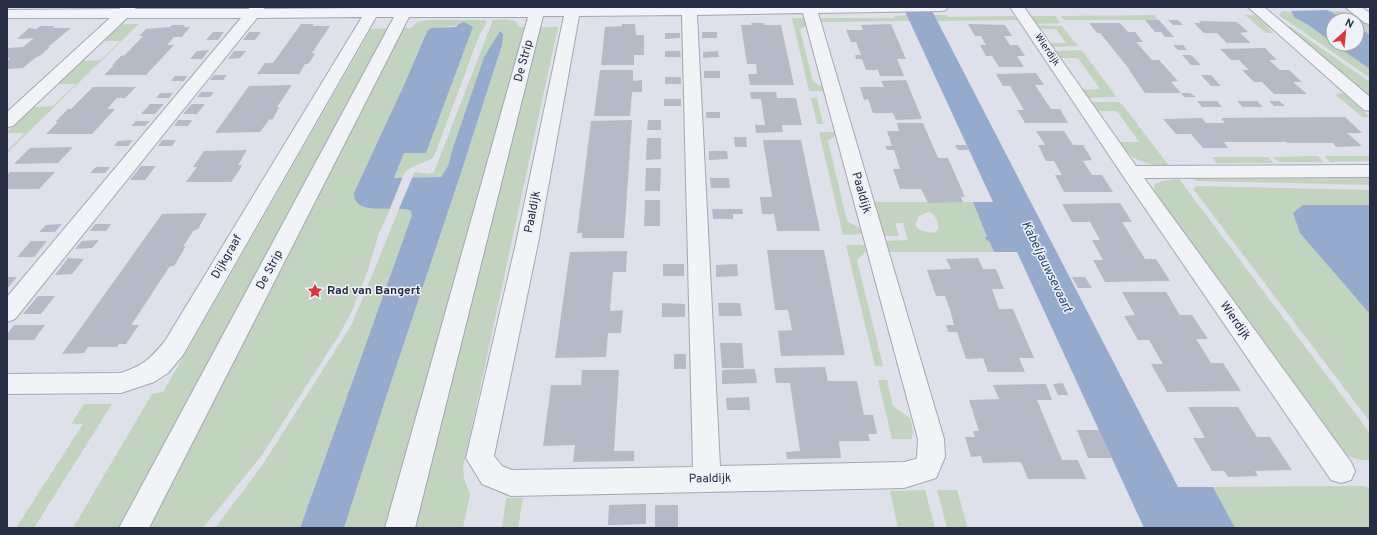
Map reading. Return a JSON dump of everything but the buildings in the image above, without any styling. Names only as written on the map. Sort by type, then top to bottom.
[{"type":"street","points":[[14,14],[127,10],[256,9],[940,7]]},
{"type":"street","name":"Wierdijk","points":[[1017,7],[1130,172],[1340,471]]},
{"type":"street","points":[[1255,7],[1370,106]]},
{"type":"street","points":[[1352,7],[1370,20]]},
{"type":"street","points":[[690,8],[707,479]]},
{"type":"street","name":"Paaldijk","points":[[573,9],[527,243],[480,458],[492,475],[511,483],[904,475],[926,469],[931,457],[931,439],[809,8]]},
{"type":"street","points":[[7,314],[256,9]]},
{"type":"street","name":"Dijkgraaf","points":[[7,384],[121,383],[145,375],[159,366],[174,348],[373,9]]},
{"type":"street","name":"De Strip","points":[[134,528],[406,9]]},
{"type":"street","name":"De Strip","points":[[400,528],[538,9]]},
{"type":"street","points":[[7,122],[127,10]]},
{"type":"street","points":[[1130,172],[1370,171]]},
{"type":"green space","points":[[1282,11],[1292,12],[1325,31],[1325,47],[1279,15]]},
{"type":"green space","points":[[1328,11],[1345,12],[1330,12]]},
{"type":"green space","points":[[907,15],[910,21],[821,22],[821,18],[895,18],[894,16]]},
{"type":"green space","points":[[934,15],[946,15],[948,17],[1014,16],[1018,20],[937,21]]},
{"type":"green space","points":[[1154,15],[1158,20],[1067,20],[1063,19],[1061,16]]},
{"type":"green space","points":[[1245,15],[1254,15],[1258,17],[1273,33],[1266,33]]},
{"type":"green space","points":[[1032,16],[1056,16],[1060,23],[1035,24]]},
{"type":"green space","points":[[792,18],[804,18],[807,25],[800,29],[813,82],[824,87],[824,91],[809,91]]},
{"type":"green space","points":[[506,19],[515,21],[518,24],[518,27],[527,27],[389,528],[344,528],[502,45],[500,31],[484,57],[448,166],[441,177],[412,178],[414,172],[428,174],[434,172],[493,20]]},
{"type":"green space","points":[[429,20],[484,20],[487,22],[479,36],[434,157],[412,167],[402,178],[394,178],[404,153],[426,153],[473,27],[450,26],[426,32],[404,85],[368,208],[390,209],[378,236],[367,273],[351,313],[339,335],[262,455],[203,528],[147,528],[403,28],[411,28],[417,22]]},
{"type":"green space","points":[[1365,22],[1370,25],[1370,35],[1365,32]]},
{"type":"green space","points":[[123,24],[139,24],[7,153],[7,151],[25,133],[7,133],[7,131],[34,107],[53,106],[76,84],[57,84],[82,61],[101,60],[120,41],[103,41]]},
{"type":"green space","points":[[1036,25],[1062,26],[1078,46],[1052,47],[1048,43],[1066,43],[1056,29],[1039,29]]},
{"type":"green space","points":[[539,27],[558,27],[463,468],[464,479],[470,494],[463,528],[413,528]]},
{"type":"green space","points":[[1287,27],[1291,27],[1370,82],[1370,97]]},
{"type":"green space","points":[[391,28],[122,528],[73,528],[152,394],[163,392],[371,29]]},
{"type":"green space","points":[[1079,50],[1083,52],[1116,96],[1115,97],[1087,98],[1081,90],[1100,89],[1078,58],[1059,58],[1054,51]]},
{"type":"green space","points":[[1332,52],[1354,52],[1370,64],[1370,78]]},
{"type":"green space","points":[[1343,93],[1370,117],[1362,117],[1335,94]]},
{"type":"green space","points":[[811,98],[817,98],[823,124],[817,124]]},
{"type":"green space","points":[[1090,102],[1118,102],[1122,104],[1169,166],[1154,165],[1134,158],[1118,142],[1139,142],[1117,111],[1096,111]]},
{"type":"green space","points":[[819,132],[835,132],[836,135],[828,141],[847,221],[861,229],[862,234],[843,235]]},
{"type":"green space","points":[[1318,156],[1324,162],[1279,162],[1273,157]]},
{"type":"green space","points":[[1324,156],[1370,156],[1370,161],[1330,162]]},
{"type":"green space","points":[[1212,157],[1268,157],[1273,163],[1216,163]]},
{"type":"green space","points":[[1370,178],[1370,185],[1197,181],[1194,179]]},
{"type":"green space","points":[[1179,179],[1370,433],[1370,460],[1360,460],[1342,454],[1155,195],[1155,184],[1162,181]]},
{"type":"green space","points":[[1198,186],[1370,190],[1370,422],[1194,190],[1194,188]]},
{"type":"green space","points":[[873,202],[973,202],[987,237],[985,237],[986,240],[989,241],[994,252],[887,252],[884,241],[908,240],[903,223],[895,223],[899,236],[883,236]],"holes":[[[928,212],[935,216],[938,223],[938,229],[934,233],[920,230],[915,224],[919,216]]]},
{"type":"green space","points":[[399,209],[408,210],[413,213],[300,528],[215,528],[261,467],[352,324]]},
{"type":"green space","points":[[846,245],[865,245],[866,251],[857,260],[883,366],[875,366]]},
{"type":"green space","points":[[878,380],[887,380],[893,406],[910,418],[913,431],[912,439],[892,439]]},
{"type":"green space","points":[[84,404],[112,404],[34,528],[16,528],[83,424],[71,424]]},
{"type":"green space","points":[[1363,486],[1370,488],[1370,528],[1235,528],[1213,487]]},
{"type":"green space","points":[[925,490],[935,528],[898,528],[890,491]]},
{"type":"green space","points":[[937,490],[957,490],[968,528],[947,528]]},
{"type":"green space","points":[[506,498],[523,498],[518,528],[502,528]]},
{"type":"water","name":"Kabeljauwsevaart","points":[[903,7],[930,7],[1178,487],[1213,487],[1235,528],[1144,528],[1017,252],[994,252],[989,241],[986,240],[985,237],[987,237],[973,202],[993,202]]},
{"type":"water","points":[[1287,7],[1322,7],[1331,12],[1325,12],[1325,37],[1294,17],[1292,12]]},
{"type":"water","points":[[464,22],[473,27],[426,153],[404,153],[394,178],[441,177],[448,166],[484,57],[500,31],[503,34],[502,45],[460,176],[344,528],[300,528],[412,215],[411,211],[404,209],[376,209],[360,205],[356,201],[354,193],[404,85],[427,31],[431,28],[456,27]]},
{"type":"water","points":[[1365,32],[1370,35],[1370,69],[1346,52],[1365,52]]},
{"type":"water","points":[[1303,205],[1370,205],[1370,314],[1300,233],[1293,213]]},
{"type":"pier","points":[[1285,7],[1325,7],[1329,10],[1288,11]]},
{"type":"pier","points":[[403,176],[413,176],[398,211],[389,211]]},
{"type":"place","name":"Rad van Bangert","points":[[315,291]]}]
